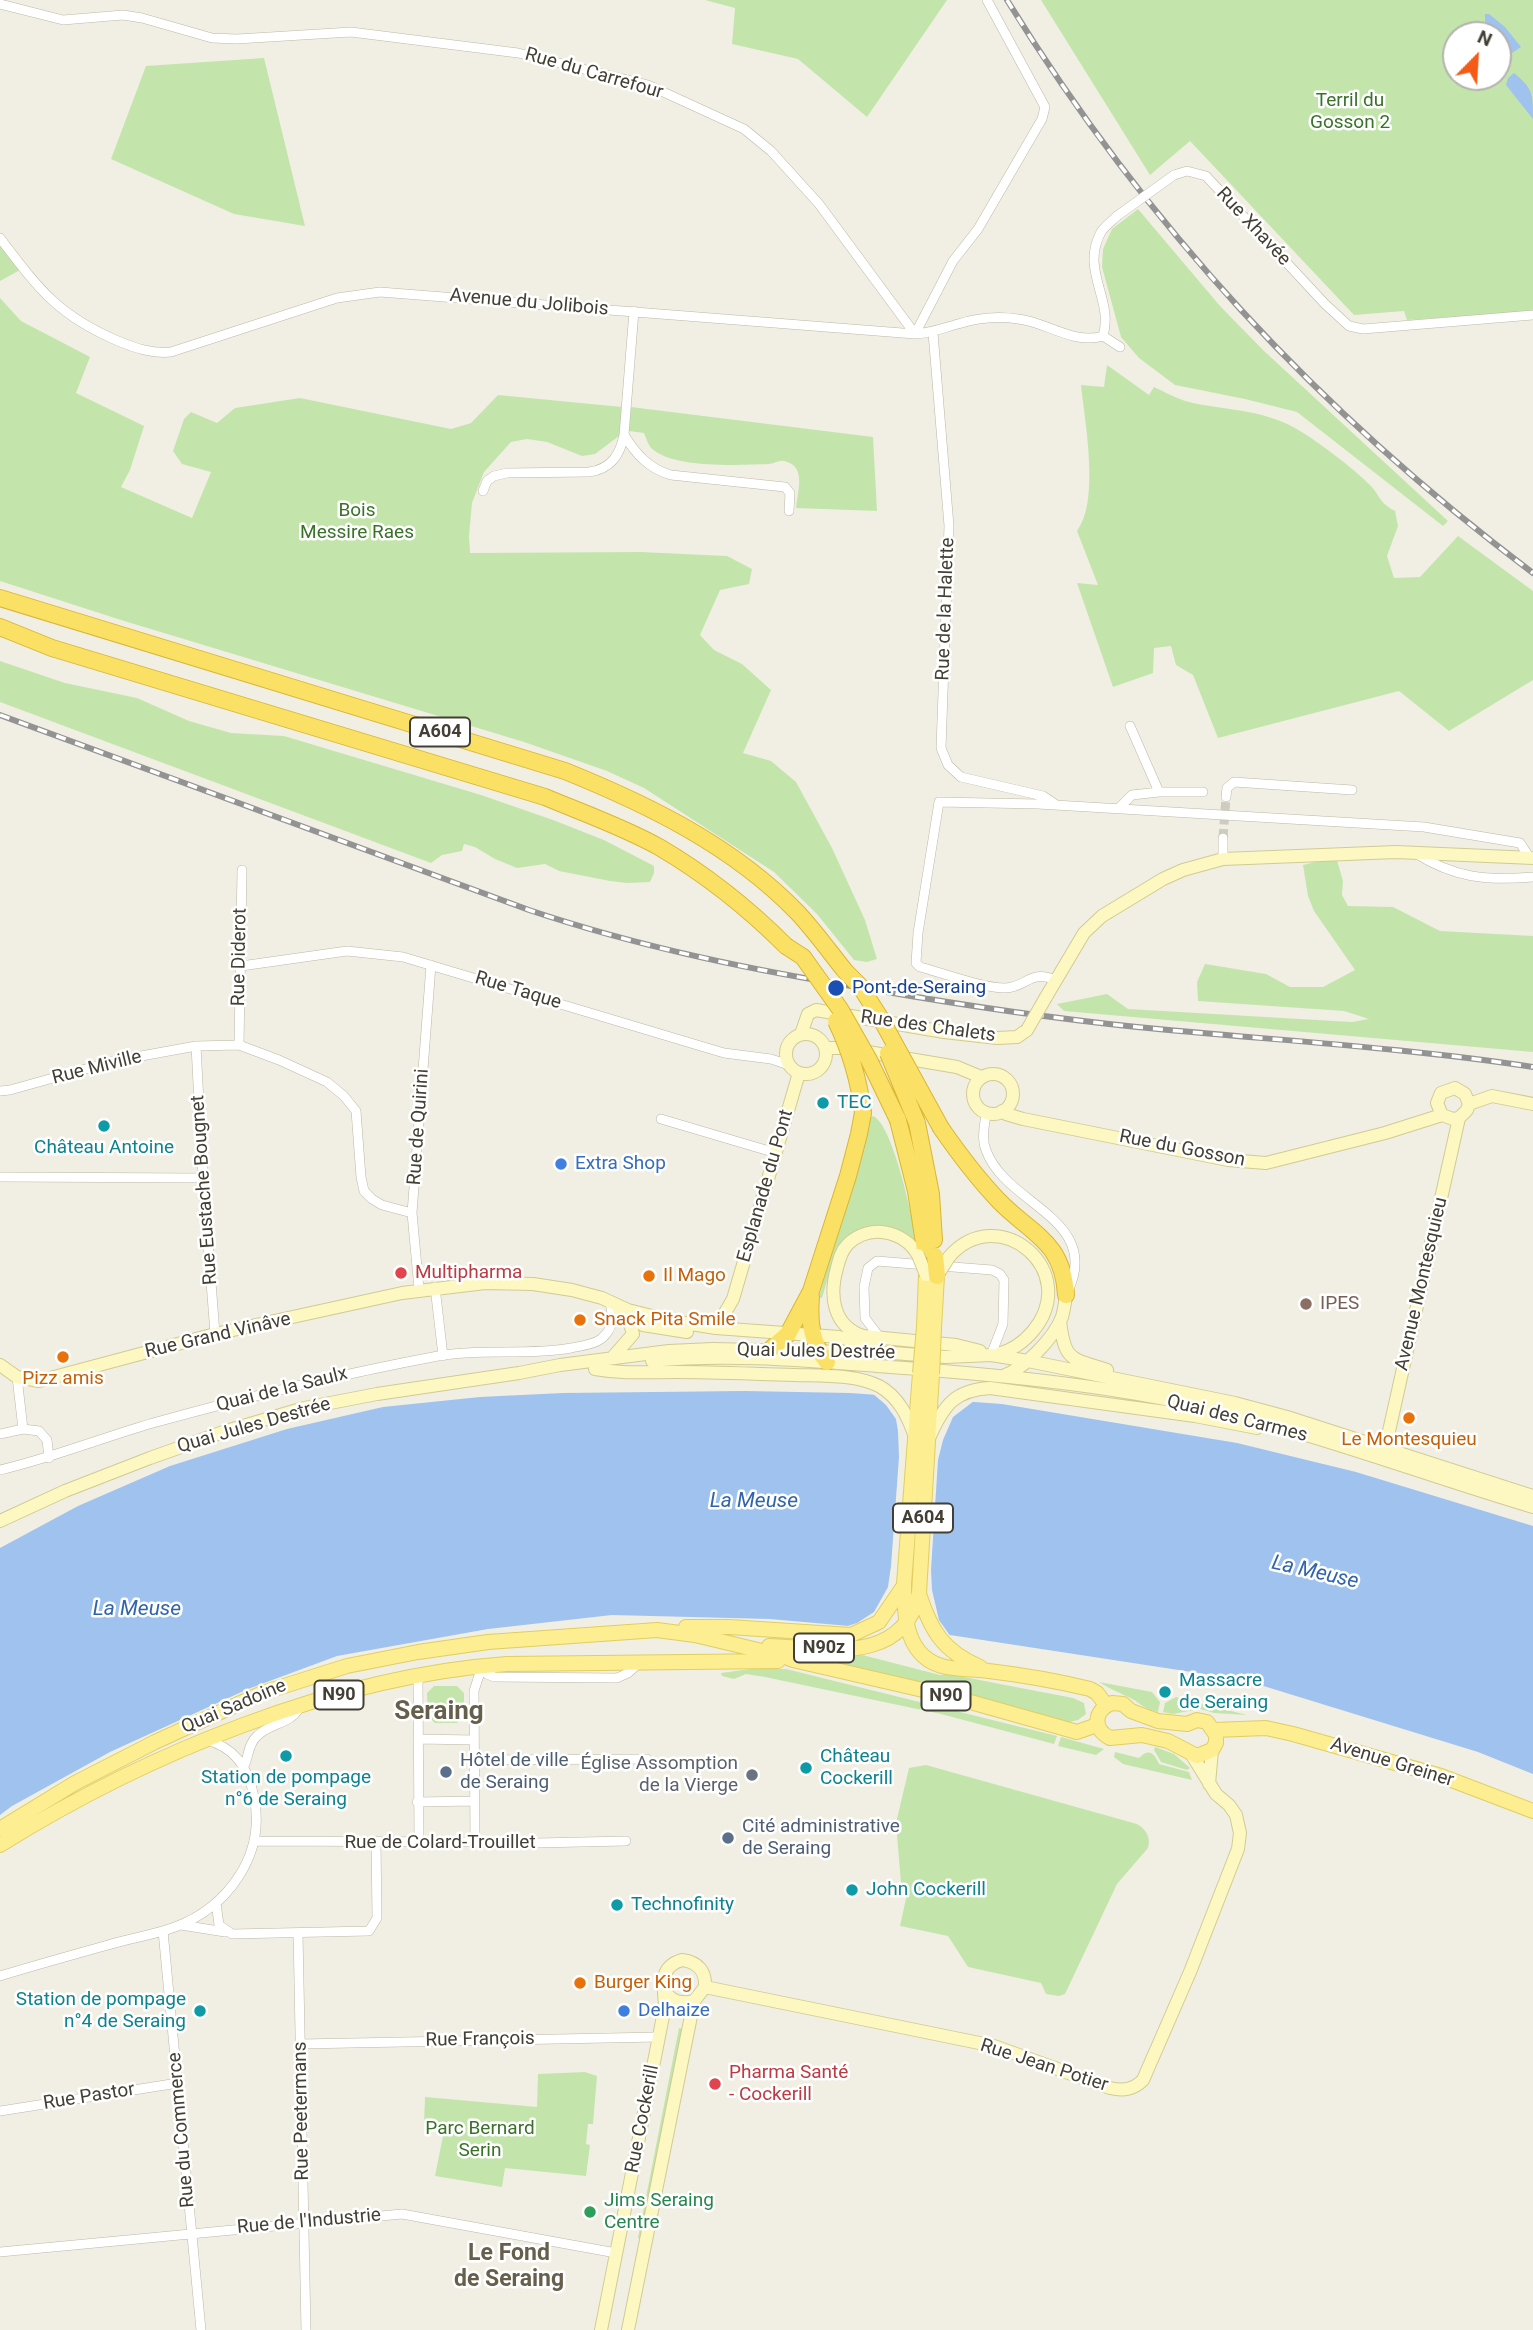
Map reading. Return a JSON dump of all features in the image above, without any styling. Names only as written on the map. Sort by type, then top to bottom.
[{"type":"highway","name":"A604","points":[[0,598],[551,766],[621,794],[713,844],[758,878],[797,913],[833,956],[845,971],[849,984],[895,1067],[917,1123],[931,1194],[931,1276]]},
{"type":"highway","name":"A604","points":[[0,627],[52,648],[545,797],[657,846],[696,871],[757,917],[786,946],[803,957],[840,1009],[898,1120],[932,1256]]},
{"type":"highway","points":[[0,638],[21,645],[52,648]]},
{"type":"highway","points":[[770,1350],[788,1334],[811,1291],[848,1176],[863,1113],[846,1041],[835,1019],[786,946]]},
{"type":"highway","points":[[845,971],[860,986],[881,1019],[941,1128],[971,1171],[1002,1204],[1043,1239],[1055,1254],[1062,1267],[1066,1295]]},
{"type":"highway","points":[[811,1291],[812,1335],[823,1357]]},
{"type":"main road","name":"Rue des Chalets","points":[[801,1034],[808,1014],[816,1010],[944,1032],[997,1038],[1017,1037],[1027,1030],[1084,933],[1102,916],[1163,879],[1183,870],[1223,859],[1413,852],[1532,858]]},
{"type":"main road","name":"Esplanade du Pont","points":[[730,1329],[733,1298],[776,1153],[794,1069],[786,1060],[786,1049],[791,1040],[801,1034]]},
{"type":"main road","points":[[794,1069],[814,1072],[820,1068],[826,1055],[818,1038],[801,1034]]},
{"type":"main road","points":[[825,1048],[844,1048],[957,1067],[981,1077],[1000,1075],[1009,1083],[1012,1095],[1011,1101],[1002,1111],[986,1112],[976,1104],[973,1097],[974,1086],[981,1077]]},
{"type":"main road","points":[[1442,1115],[1437,1104],[1438,1097],[1445,1089],[1455,1087],[1461,1090],[1469,1104]]},
{"type":"main road","points":[[1459,1118],[1469,1104],[1492,1096],[1533,1104]]},
{"type":"main road","name":"Rue du Gosson","points":[[1002,1111],[1023,1119],[1215,1158],[1266,1163],[1385,1133],[1442,1115],[1459,1118]]},
{"type":"main road","name":"Avenue Montesquieu","points":[[1385,1450],[1459,1118]]},
{"type":"main road","points":[[871,1232],[903,1238],[932,1256],[957,1250],[970,1241],[996,1236],[1026,1247],[1044,1269],[1048,1295],[1043,1317],[1019,1345],[992,1355],[956,1345],[881,1339],[852,1331],[845,1326],[834,1307],[832,1285],[841,1253],[855,1239],[871,1232]]},
{"type":"main road","name":"A604","points":[[919,1593],[922,1441],[928,1372],[931,1276]]},
{"type":"main road","name":"Rue Grand Vinâve","points":[[17,1377],[39,1381],[215,1334],[435,1287],[485,1283],[533,1284],[572,1290],[609,1300],[628,1310],[672,1321]]},
{"type":"main road","points":[[1066,1295],[1060,1321],[1066,1351],[1072,1357],[1150,1386]]},
{"type":"main road","name":"Esplanade du Pont","points":[[716,1328],[733,1298]]},
{"type":"main road","points":[[609,1300],[638,1330],[712,1335],[730,1329]]},
{"type":"main road","points":[[611,1359],[638,1330],[672,1321],[716,1328],[839,1337],[893,1353]]},
{"type":"main road","points":[[1003,1376],[1015,1372],[1028,1361],[1060,1321]]},
{"type":"main road","name":"Quai Jules Destrée","points":[[0,1521],[65,1491],[150,1458],[272,1417],[377,1394],[669,1351],[770,1350],[928,1372]]},
{"type":"main road","name":"Quai Jules Destrée","points":[[519,1373],[555,1374],[689,1358],[823,1357],[893,1353],[946,1356]]},
{"type":"main road","name":"Quai des Carmes","points":[[946,1356],[992,1355],[1028,1361],[1274,1414],[1533,1496]]},
{"type":"main road","points":[[0,1366],[17,1377]]},
{"type":"main road","points":[[596,1369],[624,1374],[673,1372],[833,1377],[866,1381],[891,1395],[922,1441],[953,1399],[978,1389],[1002,1389],[1195,1416],[1296,1438],[1315,1438]]},
{"type":"main road","name":"Quai des Carmes","points":[[928,1372],[1003,1376],[1194,1405],[1250,1418],[1533,1507]]},
{"type":"main road","name":"A604","points":[[904,1584],[922,1441]]},
{"type":"main road","points":[[904,1584],[904,1630],[923,1656],[933,1663],[1090,1689],[1107,1705]]},
{"type":"main road","name":"N90z","points":[[657,1630],[667,1627],[729,1627],[851,1635],[879,1622],[904,1584]]},
{"type":"main road","points":[[904,1630],[919,1593]]},
{"type":"main road","points":[[919,1593],[928,1620],[937,1636],[956,1655],[988,1671]]},
{"type":"main road","name":"N90","points":[[657,1630],[695,1635],[949,1696],[1077,1732],[1097,1725]]},
{"type":"main road","name":"Quai Sadoine","points":[[0,1829],[132,1752],[262,1693],[326,1672],[404,1654],[488,1642],[657,1630]]},
{"type":"main road","name":"N90z","points":[[707,1662],[746,1648],[766,1646],[858,1648],[876,1644],[904,1630]]},
{"type":"main road","name":"N90","points":[[707,1662],[793,1660]]},
{"type":"main road","name":"Quai Sadoine","points":[[0,1845],[67,1806],[206,1740],[299,1707],[379,1683],[482,1666],[707,1662]]},
{"type":"main road","points":[[1209,1784],[1214,1740],[1202,1720],[1187,1724],[1158,1721],[1131,1712],[1117,1703],[1107,1705],[1098,1713],[1097,1725],[1100,1731],[1110,1738],[1142,1735],[1168,1741],[1202,1756],[1214,1740]]},
{"type":"main road","points":[[1127,1735],[1133,1724],[1131,1712]]},
{"type":"main road","points":[[1187,1724],[1180,1738],[1187,1751]]},
{"type":"main road","name":"Avenue Greiner","points":[[1214,1740],[1247,1728],[1280,1731],[1440,1776],[1533,1811]]},
{"type":"main road","name":"Rue Jean Potier","points":[[705,1987],[995,2046],[1110,2088],[1130,2090],[1143,2080],[1238,1849],[1240,1833],[1236,1815],[1209,1784],[1187,1751]]},
{"type":"main road","points":[[682,1960],[697,1965],[705,1979],[705,1987],[694,2001],[679,2002],[664,1991],[663,1978],[674,1962],[682,1960]]},
{"type":"main road","name":"Rue Cockerill","points":[[601,2330],[665,2006],[664,1991]]},
{"type":"main road","name":"Rue Cockerill","points":[[628,2330],[694,2001]]},
{"type":"street","points":[[915,334],[953,261],[978,229],[1042,119],[1045,107],[987,0]]},
{"type":"street","name":"Rue du Carrefour","points":[[0,4],[63,20],[123,15],[142,18],[212,38],[351,32],[492,49],[568,64],[648,85],[744,129],[771,150],[819,204],[915,334]]},
{"type":"street","name":"Rue Xhavée","points":[[1103,336],[1107,324],[1105,309],[1093,267],[1101,232],[1117,216],[1174,174],[1187,171],[1206,176],[1325,304],[1349,326],[1363,329],[1533,315]]},
{"type":"street","name":"Avenue du Jolibois","points":[[0,238],[37,286],[62,312],[102,334],[156,352],[171,352],[337,299],[367,293],[394,292],[915,334],[933,333],[968,321],[1006,318],[1034,322],[1080,338],[1103,336]]},
{"type":"street","points":[[483,491],[487,481],[503,474],[589,472],[603,468],[617,455],[624,435],[634,312]]},
{"type":"street","name":"Rue de la Halette","points":[[933,333],[949,526],[941,748],[948,765],[961,777],[1043,796],[1054,801],[1056,805]]},
{"type":"street","points":[[1103,336],[1119,347]]},
{"type":"street","points":[[624,435],[640,458],[664,473],[785,487],[790,493],[789,511]]},
{"type":"street","points":[[1130,726],[1158,792]]},
{"type":"street","points":[[1226,797],[1227,788],[1234,782],[1352,790]]},
{"type":"street","points":[[1119,808],[1132,795],[1203,792]]},
{"type":"street","points":[[1056,980],[1038,975],[1004,988],[920,967],[915,960],[939,802],[1119,808],[1424,827],[1520,843],[1532,858]]},
{"type":"street","points":[[1223,838],[1223,859]]},
{"type":"street","points":[[1413,852],[1465,876],[1502,880],[1533,877]]},
{"type":"street","name":"Rue Diderot","points":[[239,1045],[242,870]]},
{"type":"street","name":"Rue Taque","points":[[241,965],[347,951],[403,957],[702,1047],[736,1056],[771,1059],[794,1069]]},
{"type":"street","name":"Rue de Quirini","points":[[419,1289],[412,1213],[431,965]]},
{"type":"street","points":[[239,1045],[327,1082],[344,1096],[356,1111],[364,1191],[382,1205],[412,1213]]},
{"type":"street","name":"Rue Miville","points":[[0,1091],[114,1061],[196,1046],[239,1045]]},
{"type":"street","name":"Rue Eustache Bougnet","points":[[196,1046],[202,1178],[215,1334]]},
{"type":"street","points":[[986,1112],[984,1141],[991,1161],[1063,1230],[1074,1247],[1076,1268],[1066,1295]]},
{"type":"street","points":[[661,1119],[776,1153]]},
{"type":"street","points":[[0,1177],[202,1178]]},
{"type":"street","points":[[881,1339],[865,1318],[865,1273],[872,1264],[877,1261],[992,1270],[1004,1280],[1003,1324],[992,1355]]},
{"type":"street","points":[[435,1287],[443,1356]]},
{"type":"street","name":"Quai de la Saulx","points":[[0,1470],[49,1458],[153,1423],[349,1373],[443,1356],[543,1353],[593,1343],[603,1338],[610,1328],[612,1317],[609,1300]]},
{"type":"street","points":[[17,1377],[23,1429]]},
{"type":"street","points":[[0,1433],[23,1429],[43,1433],[47,1440],[49,1458]]},
{"type":"street","points":[[474,1842],[474,1691],[482,1666]]},
{"type":"street","points":[[418,1675],[419,1842]]},
{"type":"street","points":[[244,1766],[256,1737],[293,1717],[299,1707]]},
{"type":"street","points":[[418,1739],[474,1740]]},
{"type":"street","points":[[0,1976],[180,1925],[216,1903],[238,1880],[255,1841],[257,1810],[252,1788],[244,1766],[226,1747],[206,1740]]},
{"type":"street","points":[[474,1759],[647,1759]]},
{"type":"street","points":[[417,1802],[474,1801]]},
{"type":"street","name":"Rue de Colard-Trouillet","points":[[255,1841],[493,1844],[626,1840]]},
{"type":"street","points":[[180,1925],[237,1935],[364,1933],[373,1928],[377,1918],[376,1842]]},
{"type":"street","points":[[216,1903],[217,1921],[227,1932]]},
{"type":"street","name":"Rue du Commerce","points":[[163,1931],[201,2330]]},
{"type":"street","name":"Rue Peetermans","points":[[298,1933],[306,2330]]},
{"type":"street","name":"Rue François","points":[[301,2044],[659,2037]]},
{"type":"street","name":"Rue Pastor","points":[[0,2111],[178,2084]]},
{"type":"street","name":"Rue de l'Industrie","points":[[0,2252],[409,2214],[616,2253]]},
{"type":"green space","points":[[705,0],[947,0],[867,117],[798,59],[732,44],[735,8]]},
{"type":"green space","name":"Terril du Gosson 2","points":[[1041,0],[1533,0],[1533,312],[1407,320],[1404,311],[1354,315],[1190,141],[1150,175]]},
{"type":"green space","points":[[264,58],[305,226],[234,214],[111,159],[146,66]]},
{"type":"green space","points":[[1138,209],[1220,306],[1263,350],[1448,521],[1443,526],[1297,412],[1175,385],[1139,358],[1121,337],[1102,267],[1103,249],[1112,229]]},
{"type":"green space","points":[[0,245],[20,270],[0,281]]},
{"type":"green space","name":"Bois Messire Raes","points":[[0,298],[21,321],[90,357],[76,393],[144,426],[130,470],[121,487],[192,518],[211,472],[182,464],[173,451],[184,419],[191,412],[217,423],[235,408],[300,398],[451,429],[471,423],[498,395],[622,407],[619,436],[595,454],[582,456],[547,442],[527,439],[511,442],[484,472],[472,503],[470,553],[641,552],[727,556],[752,569],[749,584],[720,590],[700,635],[714,650],[742,664],[771,690],[743,753],[771,761],[796,782],[832,848],[865,920],[877,959],[867,962],[854,960],[817,914],[774,872],[644,788],[607,771],[524,742],[0,581]]},
{"type":"green space","points":[[1107,365],[1149,395],[1154,387],[1189,402],[1268,417],[1312,438],[1363,478],[1382,501],[1395,511],[1398,526],[1387,556],[1394,578],[1420,577],[1458,536],[1533,591],[1533,680],[1449,731],[1399,691],[1218,738],[1193,675],[1176,665],[1171,646],[1154,648],[1153,673],[1113,687],[1077,583],[1098,585],[1077,531],[1084,518],[1089,482],[1088,440],[1081,385],[1104,387]]},
{"type":"green space","points":[[631,407],[873,437],[877,511],[796,508],[798,474],[795,467],[786,461],[724,465],[690,463],[661,455],[651,448],[644,433],[629,431]]},
{"type":"green space","points":[[0,661],[65,683],[137,698],[189,721],[231,733],[284,736],[481,795],[604,840],[654,866],[654,873],[650,882],[627,883],[559,871],[545,864],[517,868],[464,844],[462,851],[442,855],[431,863],[0,702]]},
{"type":"green space","points":[[1336,857],[1343,881],[1342,895],[1348,906],[1393,907],[1440,931],[1533,936],[1533,1052],[1064,1011],[1057,1004],[1107,994],[1128,1009],[1352,1022],[1369,1019],[1344,1011],[1198,1001],[1197,982],[1205,964],[1266,974],[1290,987],[1323,987],[1355,970],[1314,911],[1308,896],[1303,865]]},
{"type":"green space","points":[[873,1116],[888,1136],[895,1154],[917,1244],[897,1230],[877,1226],[832,1264],[822,1298],[819,1297],[870,1118]]},
{"type":"green space","points":[[782,1650],[843,1650],[940,1675],[948,1674],[1073,1698],[1084,1703],[1086,1714],[1069,1722]]},
{"type":"green space","points":[[751,1669],[786,1669],[1057,1736],[1054,1744],[941,1714],[765,1677],[746,1674],[734,1679],[722,1676],[721,1673]]},
{"type":"green space","points":[[1099,1682],[1152,1692],[1160,1702],[1158,1712],[1148,1709]]},
{"type":"green space","points":[[434,1686],[457,1686],[464,1693],[464,1716],[457,1723],[435,1723],[428,1716],[427,1693]]},
{"type":"green space","points":[[1176,1697],[1247,1715],[1214,1713],[1200,1709],[1173,1714],[1163,1712],[1165,1703]]},
{"type":"green space","points":[[1061,1737],[1104,1749],[1096,1755],[1058,1746]]},
{"type":"green space","points":[[1155,1747],[1174,1754],[1190,1768],[1187,1770],[1161,1762]]},
{"type":"green space","points":[[1115,1752],[1139,1758],[1151,1753],[1159,1764],[1189,1772],[1192,1780],[1123,1764],[1114,1757]]},
{"type":"green space","points":[[926,1765],[1137,1824],[1147,1834],[1148,1848],[1117,1884],[1065,1994],[1046,1994],[1041,1983],[968,1967],[948,1936],[900,1926],[909,1885],[901,1883],[896,1823],[909,1768]]},
{"type":"green space","points":[[679,2028],[683,2029],[641,2239],[638,2238]]},
{"type":"green space","name":"Parc Bernard Serin","points":[[585,2072],[597,2076],[593,2124],[588,2124],[586,2144],[590,2145],[586,2176],[505,2168],[502,2187],[435,2176],[445,2126],[424,2123],[425,2097],[537,2107],[538,2074]]},
{"type":"water","points":[[1485,14],[1489,14],[1498,21],[1485,21]]},
{"type":"water","points":[[1512,36],[1521,47],[1512,53]]},
{"type":"water","points":[[1514,73],[1525,83],[1531,92],[1533,119],[1511,91]]},
{"type":"water","name":"La Meuse","points":[[563,1393],[850,1393],[1002,1404],[1237,1443],[1356,1472],[1533,1526],[1533,1774],[1478,1752],[1244,1680],[950,1635],[770,1619],[612,1615],[488,1629],[337,1656],[248,1689],[110,1752],[0,1815],[0,1548],[78,1506],[170,1466],[287,1429],[383,1407],[480,1397]]},
{"type":"pier","points":[[872,1393],[974,1401],[953,1417],[938,1460],[932,1590],[939,1620],[951,1637],[841,1628],[857,1623],[874,1612],[888,1587],[891,1566],[899,1457],[898,1431],[896,1419],[886,1405]]},
{"type":"tunnel","points":[[1223,838],[1226,797]]},
{"type":"railway","points":[[1007,0],[1118,163],[1179,239],[1243,312],[1310,381],[1381,448],[1455,512],[1533,573]]},
{"type":"railway","points":[[0,715],[529,910],[614,936],[700,957],[831,983],[1038,1015],[1137,1027],[1434,1054],[1533,1067]]},
{"type":"place","name":"Pont-de-Seraing","points":[[836,988]]},
{"type":"place","name":"TEC","points":[[823,1103]]},
{"type":"place","name":"Château Antoine","points":[[104,1126]]},
{"type":"place","name":"Extra Shop","points":[[561,1164]]},
{"type":"place","name":"Multipharma","points":[[401,1273]]},
{"type":"place","name":"Il Mago","points":[[649,1276]]},
{"type":"place","name":"IPES","points":[[1306,1304]]},
{"type":"place","name":"Snack Pita Smile","points":[[580,1320]]},
{"type":"place","name":"Pizz amis","points":[[63,1357]]},
{"type":"place","name":"Le Montesquieu","points":[[1409,1418]]},
{"type":"place","name":"Massacre de Seraing","points":[[1165,1692]]},
{"type":"place","name":"Station de pompage n°6 de Seraing","points":[[286,1756]]},
{"type":"place","name":"Château Cockerill","points":[[806,1768]]},
{"type":"place","name":"Hôtel de ville de Seraing","points":[[446,1772]]},
{"type":"place","name":"Église Assomption de la Vierge","points":[[752,1775]]},
{"type":"place","name":"Cité administrative de Seraing","points":[[728,1838]]},
{"type":"place","name":"John Cockerill","points":[[852,1890]]},
{"type":"place","name":"Technofinity","points":[[617,1905]]},
{"type":"place","name":"Burger King","points":[[580,1983]]},
{"type":"place","name":"Station de pompage n°4 de Seraing","points":[[200,2011]]},
{"type":"place","name":"Delhaize","points":[[624,2011]]},
{"type":"place","name":"Pharma Santé - Cockerill","points":[[715,2084]]},
{"type":"place","name":"Jims Seraing Centre","points":[[590,2212]]},
{"type":"district","name":"Seraing","points":[[439,1712]]},
{"type":"district","name":"Le Fond de Seraing","points":[[509,2267]]}]
